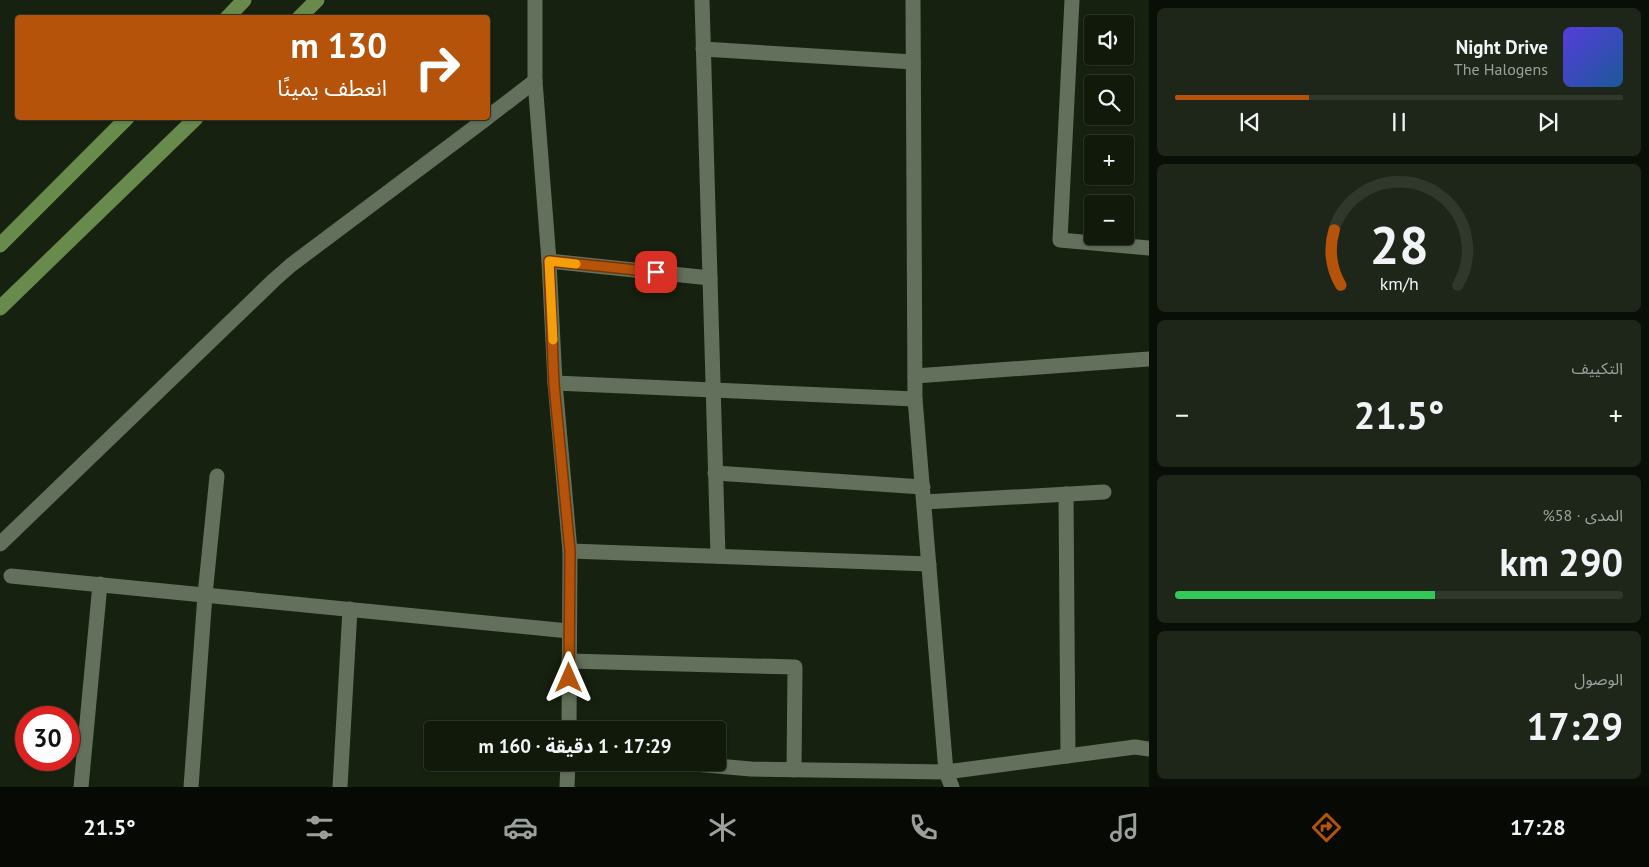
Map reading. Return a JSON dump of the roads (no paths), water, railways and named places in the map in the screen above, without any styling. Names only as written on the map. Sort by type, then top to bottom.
[{"type":"main road","points":[[230,15],[244,0]]},
{"type":"main road","points":[[302,15],[317,0]]},
{"type":"main road","points":[[0,245],[125,120]]},
{"type":"main road","points":[[0,308],[194,120]]},
{"type":"street","points":[[535,0],[535,81],[549,261],[554,384],[570,551],[569,721]]},
{"type":"street","points":[[702,0],[718,556]]},
{"type":"street","points":[[913,0],[915,399],[946,772],[952,787]]},
{"type":"street","points":[[1072,0],[1060,240],[1149,248]]},
{"type":"street","points":[[703,49],[913,62]]},
{"type":"street","points":[[490,115],[535,81]]},
{"type":"street","points":[[0,544],[291,264],[483,120]]},
{"type":"street","points":[[549,261],[710,278]]},
{"type":"street","points":[[915,376],[1149,359]]},
{"type":"street","points":[[554,384],[915,399]]},
{"type":"street","points":[[715,473],[923,487]]},
{"type":"street","points":[[191,787],[205,595],[217,476]]},
{"type":"street","points":[[924,502],[1104,492]]},
{"type":"street","points":[[1066,494],[1068,756]]},
{"type":"street","points":[[570,551],[929,564]]},
{"type":"street","points":[[11,576],[569,631]]},
{"type":"street","points":[[81,787],[100,584]]},
{"type":"street","points":[[340,787],[350,609]]},
{"type":"street","points":[[569,661],[795,667],[794,770]]},
{"type":"street","points":[[726,767],[751,769],[946,772],[1134,748],[1149,749]]},
{"type":"street","points":[[567,787],[568,771]]}]
